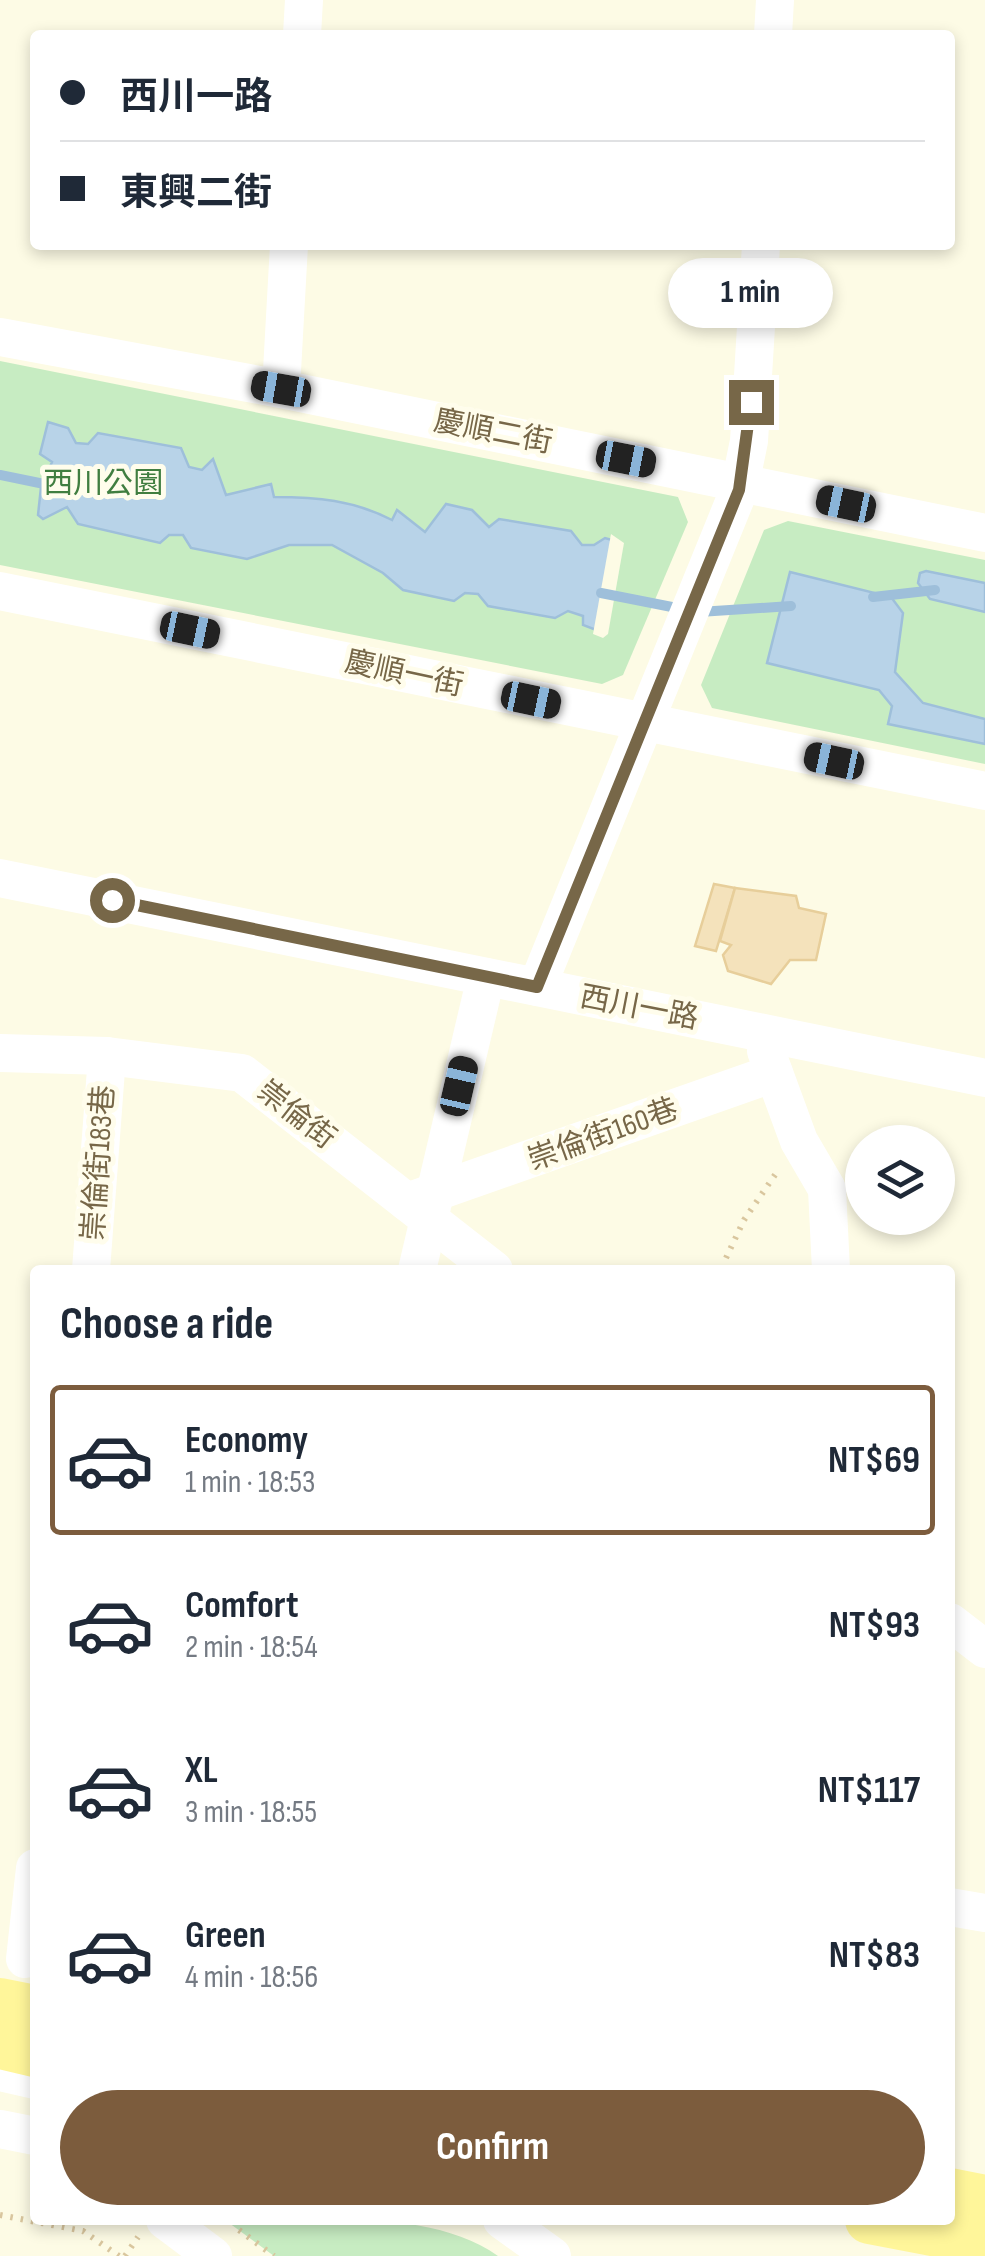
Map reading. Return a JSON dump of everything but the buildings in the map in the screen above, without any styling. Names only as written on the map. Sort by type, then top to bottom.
[{"type":"main road","points":[[0,2002],[30,2008]]},
{"type":"main road","points":[[0,2046],[30,2052]]},
{"type":"main road","points":[[955,2193],[985,2199]]},
{"type":"main road","points":[[895,2225],[985,2242]]},
{"type":"street","points":[[302,30],[304,0]]},
{"type":"street","points":[[773,30],[776,0]]},
{"type":"street","points":[[281,389],[290,250]]},
{"type":"street","points":[[537,987],[741,482],[749,441],[761,250]]},
{"type":"street","name":"慶順二街","points":[[0,337],[281,389],[985,534]]},
{"type":"street","name":"慶順一街","points":[[0,591],[985,791]]},
{"type":"street","name":"西川一路","points":[[0,878],[985,1078]]},
{"type":"street","points":[[416,1265],[422,1205],[486,976]]},
{"type":"street","points":[[759,1032],[799,1142],[827,1189],[831,1265]]},
{"type":"street","name":"崇倫街","points":[[0,1052],[110,1058],[242,1074],[422,1205],[488,1265]]},
{"type":"street","name":"崇倫街183巷","points":[[91,1265],[110,1058]]},
{"type":"street","name":"崇倫街160巷","points":[[422,1205],[774,1074]]},
{"type":"street","points":[[955,1626],[985,1649]]},
{"type":"street","points":[[19,1966],[30,1899]]},
{"type":"street","points":[[955,1908],[985,1914]]},
{"type":"street","points":[[0,2072],[30,2079]]},
{"type":"street","points":[[0,2129],[30,2135]]},
{"type":"street","points":[[172,2225],[213,2256]]},
{"type":"street","points":[[509,2225],[552,2256]]},
{"type":"path","points":[[726,1258],[744,1220],[799,1142]]},
{"type":"path","points":[[0,2215],[30,2221]]},
{"type":"path","points":[[52,2225],[83,2231],[119,2256]]},
{"type":"path","points":[[232,2225],[274,2256]]},
{"type":"green space","name":"西川公園","points":[[0,361],[678,497],[688,522],[623,675],[602,684],[0,565]]},
{"type":"green space","points":[[788,521],[985,560],[985,764],[712,708],[701,685],[764,530]]},
{"type":"green space","points":[[232,2225],[413,2225],[470,2240],[498,2256],[274,2256]]},
{"type":"water","points":[[48,422],[68,428],[76,443],[88,444],[98,433],[181,448],[189,467],[202,470],[213,459],[226,495],[271,484],[274,497],[334,501],[392,520],[397,510],[425,532],[446,504],[472,510],[489,527],[499,519],[571,531],[582,545],[594,545],[605,538],[619,542],[604,633],[583,625],[583,616],[568,611],[555,618],[488,606],[478,594],[465,593],[454,601],[403,590],[383,573],[332,545],[289,545],[247,559],[191,548],[183,535],[169,535],[160,543],[78,524],[67,507],[43,519],[38,515],[41,487],[52,462],[40,454]]},
{"type":"water","points":[[790,572],[891,597],[903,613],[895,672],[923,703],[985,719],[985,744],[888,724],[892,706],[879,690],[767,663]]},
{"type":"water","points":[[920,573],[985,583],[985,612],[930,599],[918,583]]},
{"type":"pier","points":[[611,534],[624,543],[608,634],[603,638],[593,634]]},
{"type":"waterway","points":[[0,475],[54,486]]},
{"type":"waterway","points":[[873,597],[935,590]]},
{"type":"waterway","points":[[601,593],[682,609]]},
{"type":"waterway","points":[[699,612],[791,606]]},
{"type":"route","points":[[112,900],[537,987],[739,490],[749,441],[751,402]]}]
